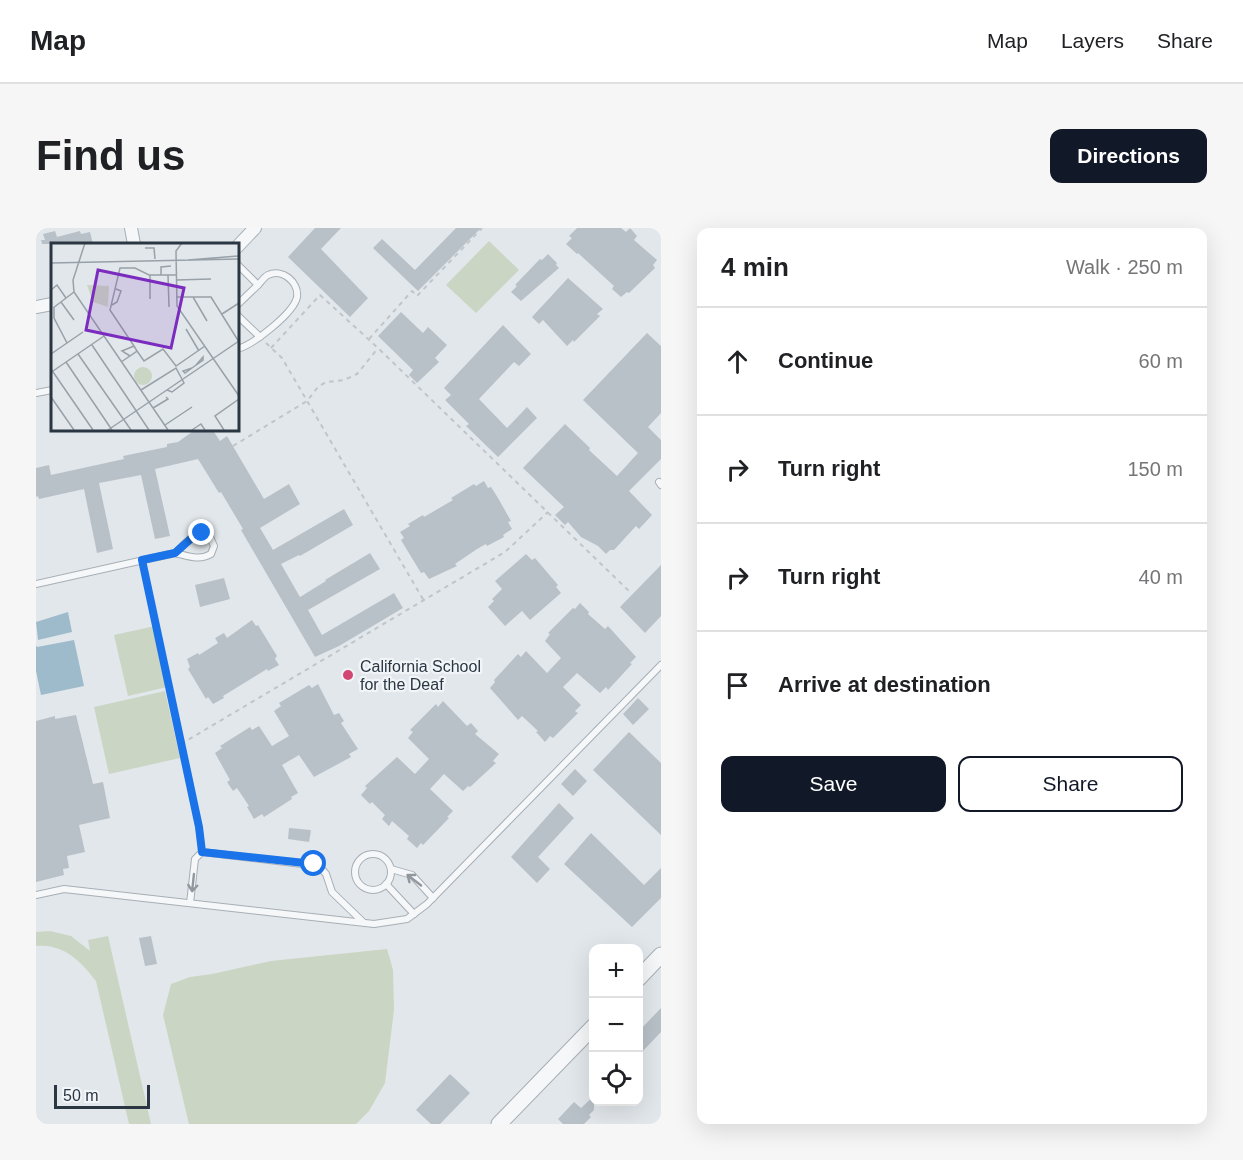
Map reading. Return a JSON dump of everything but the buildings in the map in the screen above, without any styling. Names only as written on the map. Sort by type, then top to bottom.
[{"type":"street","points":[[131,228],[134,243]]},
{"type":"street","points":[[238,246],[255,228]]},
{"type":"street","points":[[36,307],[51,304]]},
{"type":"street","points":[[643,975],[661,955]]},
{"type":"street","points":[[500,1124],[589,1031]]},
{"type":"lane","points":[[238,265],[258,285]]},
{"type":"lane","points":[[238,304],[267,276],[276,273],[294,283],[297,292],[296,300],[272,329],[238,348]]},
{"type":"lane","points":[[238,316],[260,337]]},
{"type":"lane","points":[[36,393],[51,390]]},
{"type":"lane","points":[[36,584],[175,553],[205,558],[211,554],[214,546],[210,537],[202,533],[195,535],[175,553]]},
{"type":"lane","points":[[36,895],[64,889],[374,924],[407,919],[433,898],[661,665]]},
{"type":"lane","points":[[190,903],[195,859],[197,854],[202,852],[319,866],[326,874],[332,892],[364,922]]},
{"type":"lane","points":[[375,854],[385,859],[391,869],[386,884],[376,890],[364,888],[357,879],[356,867],[363,857],[375,854]]},
{"type":"lane","points":[[391,869],[412,875],[433,898]]},
{"type":"lane","points":[[386,884],[414,914]]},
{"type":"path","points":[[369,339],[412,291],[417,296],[482,228]]},
{"type":"path","points":[[271,348],[320,295],[369,339],[632,593]]},
{"type":"path","points":[[260,337],[282,358],[424,601]]},
{"type":"path","points":[[233,446],[307,401],[318,387],[326,382],[344,380],[357,375],[378,348]]},
{"type":"path","points":[[181,744],[505,552],[548,511]]},
{"type":"path","points":[[142,560],[199,827],[202,852]]},
{"type":"green space","points":[[489,241],[519,270],[476,313],[446,285]]},
{"type":"green space","points":[[155,626],[167,687],[128,696],[114,635]]},
{"type":"green space","points":[[165,691],[180,758],[109,774],[94,707]]},
{"type":"green space","points":[[50,931],[71,936],[90,951],[88,940],[108,936],[151,1124],[129,1124],[96,981],[78,960],[63,950],[36,946],[36,932]]},
{"type":"green space","points":[[387,949],[393,970],[394,1010],[385,1083],[369,1111],[356,1124],[189,1124],[163,1015],[171,984],[190,977],[271,961]]},
{"type":"water","points":[[68,612],[72,632],[38,640],[36,622]]},
{"type":"water","points":[[74,640],[84,686],[41,695],[36,671],[36,645],[37,647]]},
{"type":"place","name":"California School for the Deaf","points":[[348,675]]},
{"type":"route","points":[[202,533],[195,535],[175,553],[142,560],[199,827],[202,852],[314,864]]}]
